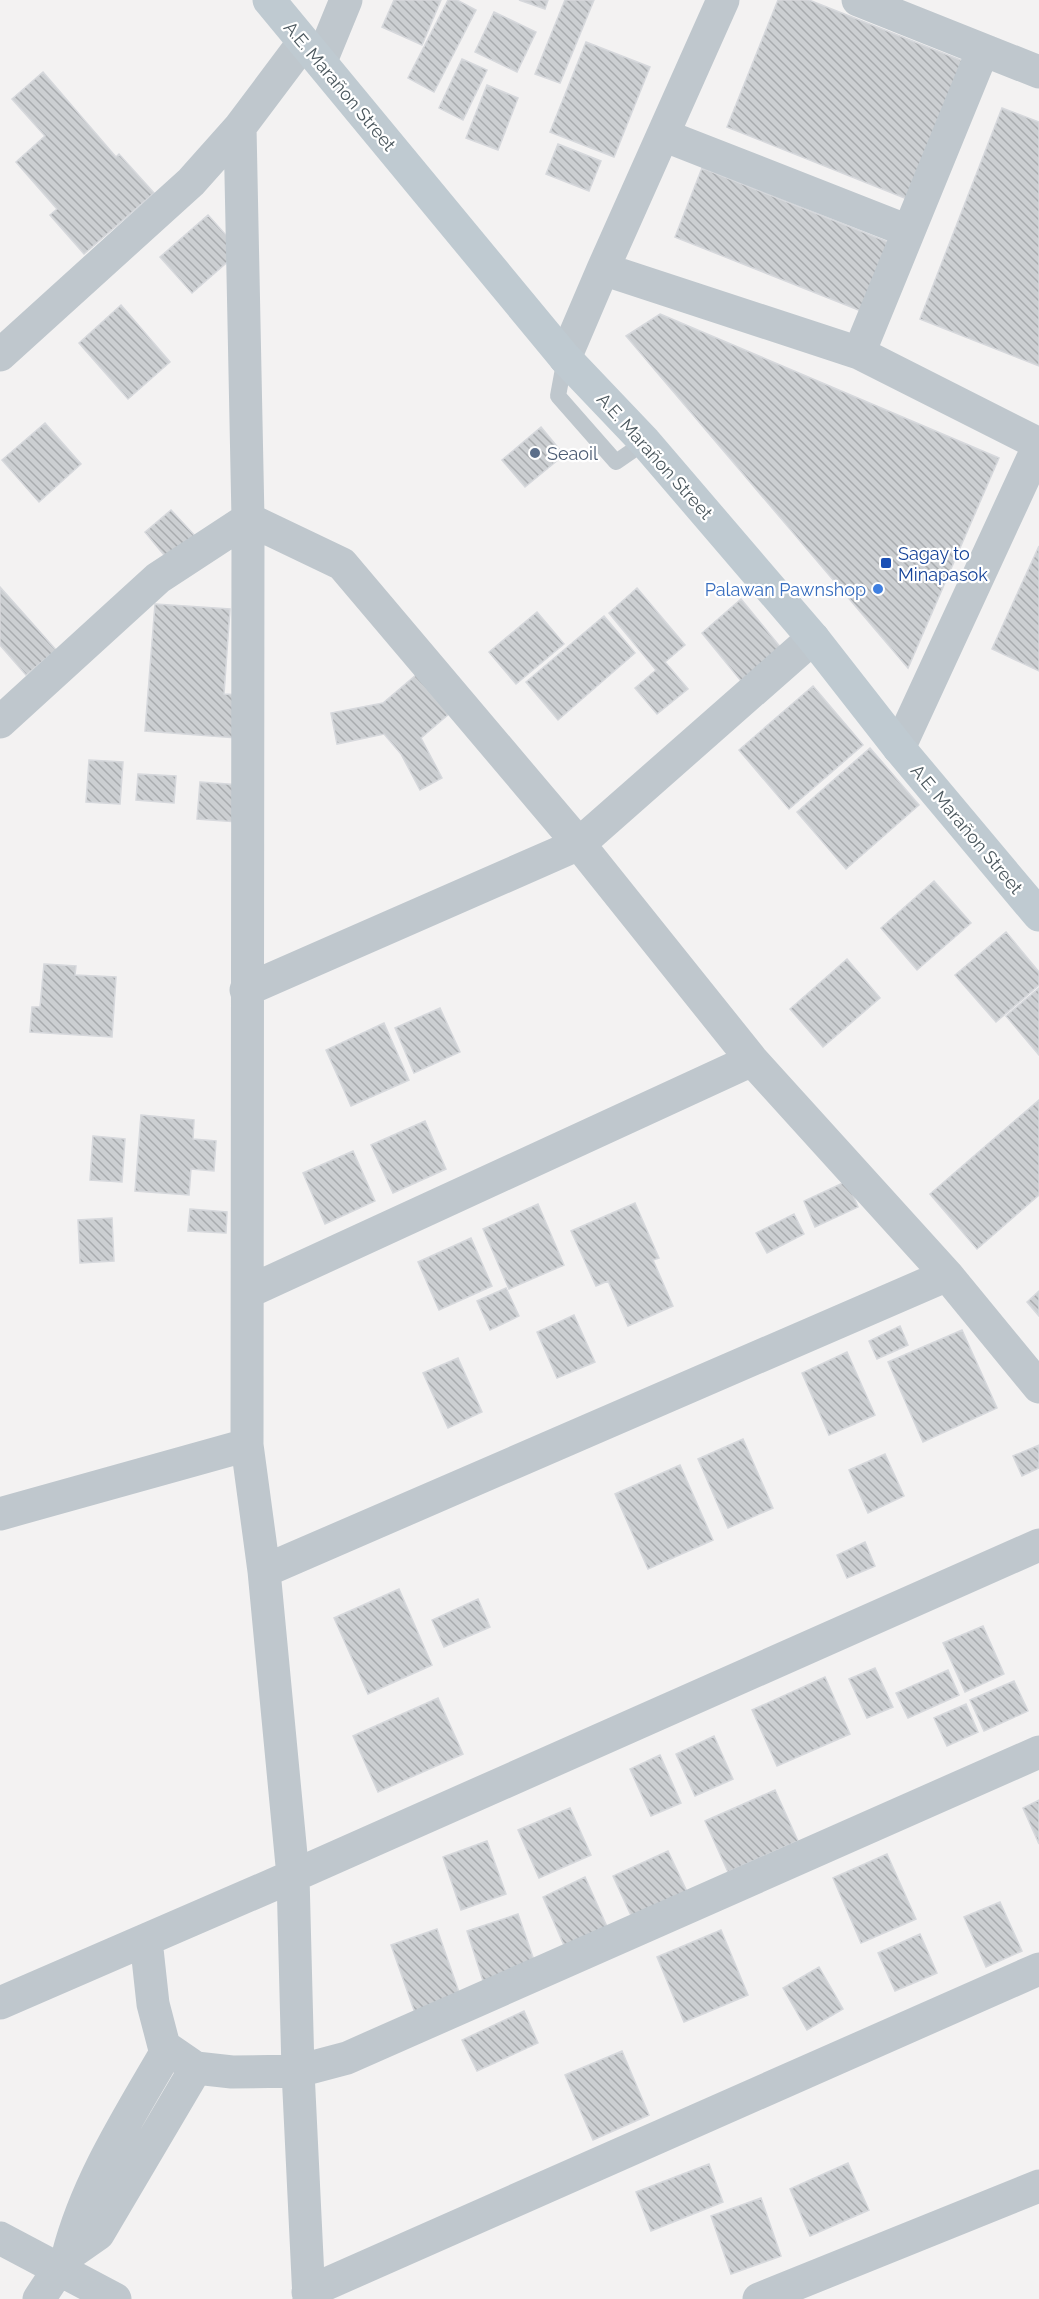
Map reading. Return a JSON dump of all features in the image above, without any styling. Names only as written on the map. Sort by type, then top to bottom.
[{"type":"main road","name":"A.E. Marañon Street","points":[[269,0],[565,358],[645,442],[813,638],[899,748],[1039,915]]},
{"type":"street","points":[[0,355],[191,182],[312,52],[346,0]]},
{"type":"street","points":[[565,358],[723,0]]},
{"type":"street","points":[[858,0],[1039,72]]},
{"type":"street","points":[[859,352],[983,50]]},
{"type":"street","points":[[240,127],[248,519],[247,1445],[264,1571],[293,1876],[298,2071],[308,2295],[1039,1969]]},
{"type":"street","points":[[663,135],[908,231]]},
{"type":"street","points":[[603,269],[859,352],[1039,445],[899,748]]},
{"type":"street","points":[[0,722],[158,578],[248,519]]},
{"type":"street","points":[[248,519],[342,564],[579,844],[752,1060],[947,1275],[1039,1387]]},
{"type":"street","points":[[246,990],[579,844],[813,638]]},
{"type":"street","points":[[248,1292],[752,1060]]},
{"type":"street","points":[[264,1571],[947,1275]]},
{"type":"street","points":[[0,1514],[247,1445]]},
{"type":"street","points":[[0,2003],[293,1876],[1039,1545]]},
{"type":"street","points":[[146,1940],[153,2004],[164,2046],[196,2068],[232,2073],[298,2071],[347,2058],[1039,1752]]},
{"type":"street","points":[[39,2299],[63,2262],[76,2223],[108,2153],[168,2049]]},
{"type":"street","points":[[63,2262],[98,2234],[196,2068]]},
{"type":"street","points":[[759,2299],[1039,2186]]},
{"type":"street","points":[[0,2238],[63,2262],[115,2299]]},
{"type":"building","points":[[394,0],[441,0],[422,45],[382,27]]},
{"type":"building","points":[[448,0],[457,0],[476,10],[434,92],[408,78]]},
{"type":"building","points":[[519,0],[548,0],[545,9]]},
{"type":"building","points":[[565,0],[594,0],[560,83],[535,74]]},
{"type":"building","points":[[778,0],[809,0],[963,61],[907,199],[727,127]]},
{"type":"building","points":[[494,12],[536,32],[517,72],[475,52]]},
{"type":"building","points":[[586,42],[650,67],[614,157],[550,132]]},
{"type":"building","points":[[462,59],[487,70],[463,120],[439,108]]},
{"type":"building","points":[[43,72],[116,157],[119,154],[154,193],[84,254],[50,215],[57,209],[16,162],[45,136],[12,99]]},
{"type":"building","points":[[487,85],[518,98],[498,150],[466,138]]},
{"type":"building","points":[[1002,108],[1039,122],[1039,366],[920,319]]},
{"type":"building","points":[[558,144],[601,161],[589,191],[546,174]]},
{"type":"building","points":[[702,168],[888,242],[861,311],[675,237]]},
{"type":"building","points":[[208,215],[240,251],[192,293],[160,257]]},
{"type":"building","points":[[121,305],[170,362],[128,399],[79,343]]},
{"type":"building","name":"Sagay to Minapasok","points":[[660,314],[999,458],[908,668],[626,336]]},
{"type":"building","points":[[45,423],[81,464],[39,502],[2,460]]},
{"type":"building","points":[[541,427],[564,455],[525,487],[502,460]]},
{"type":"building","points":[[171,510],[196,537],[169,561],[145,532]]},
{"type":"building","points":[[1039,546],[1039,671],[992,649]]},
{"type":"building","points":[[0,587],[56,650],[26,675],[0,645]]},
{"type":"building","points":[[637,588],[685,645],[665,662],[688,689],[657,714],[635,688],[656,670],[609,613]]},
{"type":"building","points":[[741,599],[781,648],[741,681],[702,633]]},
{"type":"building","points":[[155,604],[230,609],[224,694],[241,695],[237,738],[145,731]]},
{"type":"building","points":[[537,612],[564,644],[516,684],[489,652]]},
{"type":"building","points":[[604,616],[635,653],[558,720],[526,682]]},
{"type":"building","points":[[423,669],[456,708],[421,738],[442,778],[420,790],[401,754],[384,734],[337,744],[331,713],[383,703]]},
{"type":"building","points":[[813,686],[863,745],[789,809],[739,750]]},
{"type":"building","points":[[870,748],[919,805],[846,869],[797,812]]},
{"type":"building","points":[[89,760],[123,762],[120,804],[86,802]]},
{"type":"building","points":[[138,774],[176,776],[174,803],[136,800]]},
{"type":"building","points":[[200,782],[241,785],[238,822],[197,819]]},
{"type":"building","points":[[934,881],[971,923],[917,970],[881,928]]},
{"type":"building","points":[[1006,932],[1039,972],[1039,985],[996,1022],[955,975]]},
{"type":"building","points":[[847,959],[880,998],[823,1047],[790,1009]]},
{"type":"building","points":[[44,964],[76,966],[75,975],[116,977],[112,1037],[30,1032],[32,1007],[40,1007]]},
{"type":"building","points":[[1039,988],[1039,1055],[1006,1016]]},
{"type":"building","points":[[440,1008],[460,1052],[414,1073],[395,1028]]},
{"type":"building","points":[[384,1023],[409,1080],[351,1106],[326,1050]]},
{"type":"building","points":[[1039,1100],[1039,1195],[977,1249],[930,1194]]},
{"type":"building","points":[[141,1115],[194,1120],[193,1139],[216,1141],[214,1171],[191,1169],[189,1195],[135,1191]]},
{"type":"building","points":[[425,1121],[446,1169],[393,1193],[371,1145]]},
{"type":"building","points":[[93,1136],[125,1139],[122,1182],[90,1180]]},
{"type":"building","points":[[353,1151],[375,1201],[325,1224],[303,1173]]},
{"type":"building","points":[[847,1181],[858,1207],[815,1227],[804,1201]]},
{"type":"building","points":[[635,1203],[659,1258],[653,1260],[673,1306],[628,1326],[608,1281],[596,1286],[571,1231]]},
{"type":"building","points":[[538,1204],[564,1265],[509,1289],[483,1229]]},
{"type":"building","points":[[190,1209],[227,1212],[226,1233],[188,1231]]},
{"type":"building","points":[[794,1214],[804,1234],[767,1253],[756,1233]]},
{"type":"building","points":[[112,1218],[114,1261],[80,1263],[78,1220]]},
{"type":"building","points":[[471,1238],[492,1286],[439,1310],[418,1262]]},
{"type":"building","points":[[506,1288],[519,1316],[490,1330],[477,1301]]},
{"type":"building","points":[[1039,1291],[1039,1316],[1027,1302]]},
{"type":"building","points":[[574,1315],[595,1362],[557,1378],[537,1332]]},
{"type":"building","points":[[900,1326],[908,1345],[877,1359],[869,1341]]},
{"type":"building","points":[[962,1330],[997,1408],[923,1442],[888,1362]]},
{"type":"building","points":[[847,1352],[875,1415],[829,1435],[802,1373]]},
{"type":"building","points":[[458,1358],[482,1412],[448,1428],[423,1373]]},
{"type":"building","points":[[743,1439],[773,1508],[728,1528],[698,1459]]},
{"type":"building","points":[[1039,1445],[1039,1468],[1022,1476],[1013,1456]]},
{"type":"building","points":[[885,1454],[904,1496],[868,1513],[849,1470]]},
{"type":"building","points":[[680,1465],[713,1540],[648,1569],[615,1494]]},
{"type":"building","points":[[865,1542],[875,1566],[847,1578],[837,1555]]},
{"type":"building","points":[[399,1589],[432,1665],[368,1694],[334,1618]]},
{"type":"building","points":[[478,1599],[490,1627],[444,1647],[432,1620]]},
{"type":"building","points":[[983,1626],[1004,1674],[965,1692],[943,1643]]},
{"type":"building","points":[[875,1668],[893,1707],[867,1718],[849,1679]]},
{"type":"building","points":[[948,1670],[959,1695],[908,1718],[896,1693]]},
{"type":"building","points":[[825,1677],[850,1734],[777,1766],[752,1710]]},
{"type":"building","points":[[1014,1681],[1028,1711],[984,1731],[970,1700]]},
{"type":"building","points":[[438,1698],[463,1754],[378,1792],[353,1736]]},
{"type":"building","points":[[966,1704],[978,1732],[947,1746],[934,1718]]},
{"type":"building","points":[[714,1736],[733,1779],[695,1796],[676,1754]]},
{"type":"building","points":[[660,1755],[681,1803],[651,1816],[630,1769]]},
{"type":"building","points":[[775,1790],[798,1841],[728,1872],[705,1821]]},
{"type":"building","points":[[1039,1800],[1039,1844],[1023,1808]]},
{"type":"building","points":[[570,1808],[591,1855],[539,1878],[518,1830]]},
{"type":"building","points":[[487,1841],[506,1894],[461,1910],[443,1857]]},
{"type":"building","points":[[668,1851],[689,1896],[634,1922],[613,1876]]},
{"type":"building","points":[[887,1854],[916,1919],[861,1943],[833,1878]]},
{"type":"building","points":[[585,1877],[609,1931],[566,1950],[543,1897]]},
{"type":"building","points":[[1000,1902],[1022,1951],[986,1967],[964,1917]]},
{"type":"building","points":[[518,1914],[535,1963],[483,1981],[467,1931]]},
{"type":"building","points":[[437,1929],[460,1995],[415,2013],[391,1945]]},
{"type":"building","points":[[721,1930],[748,1995],[684,2022],[657,1957]]},
{"type":"building","points":[[920,1934],[937,1973],[895,1991],[878,1953]]},
{"type":"building","points":[[819,1967],[843,2009],[807,2030],[783,1988]]},
{"type":"building","points":[[524,2011],[538,2043],[477,2071],[462,2040]]},
{"type":"building","points":[[622,2051],[649,2115],[593,2140],[565,2075]]},
{"type":"building","points":[[848,2163],[869,2210],[810,2236],[790,2189]]},
{"type":"building","points":[[709,2164],[723,2202],[651,2231],[636,2192]]},
{"type":"building","points":[[761,2198],[781,2256],[731,2274],[711,2216]]},
{"type":"place","name":"Seaoil","points":[[535,453]]},
{"type":"place","name":"Sagay to Minapasok","points":[[886,563]]},
{"type":"place","name":"Palawan Pawnshop","points":[[878,589]]}]
